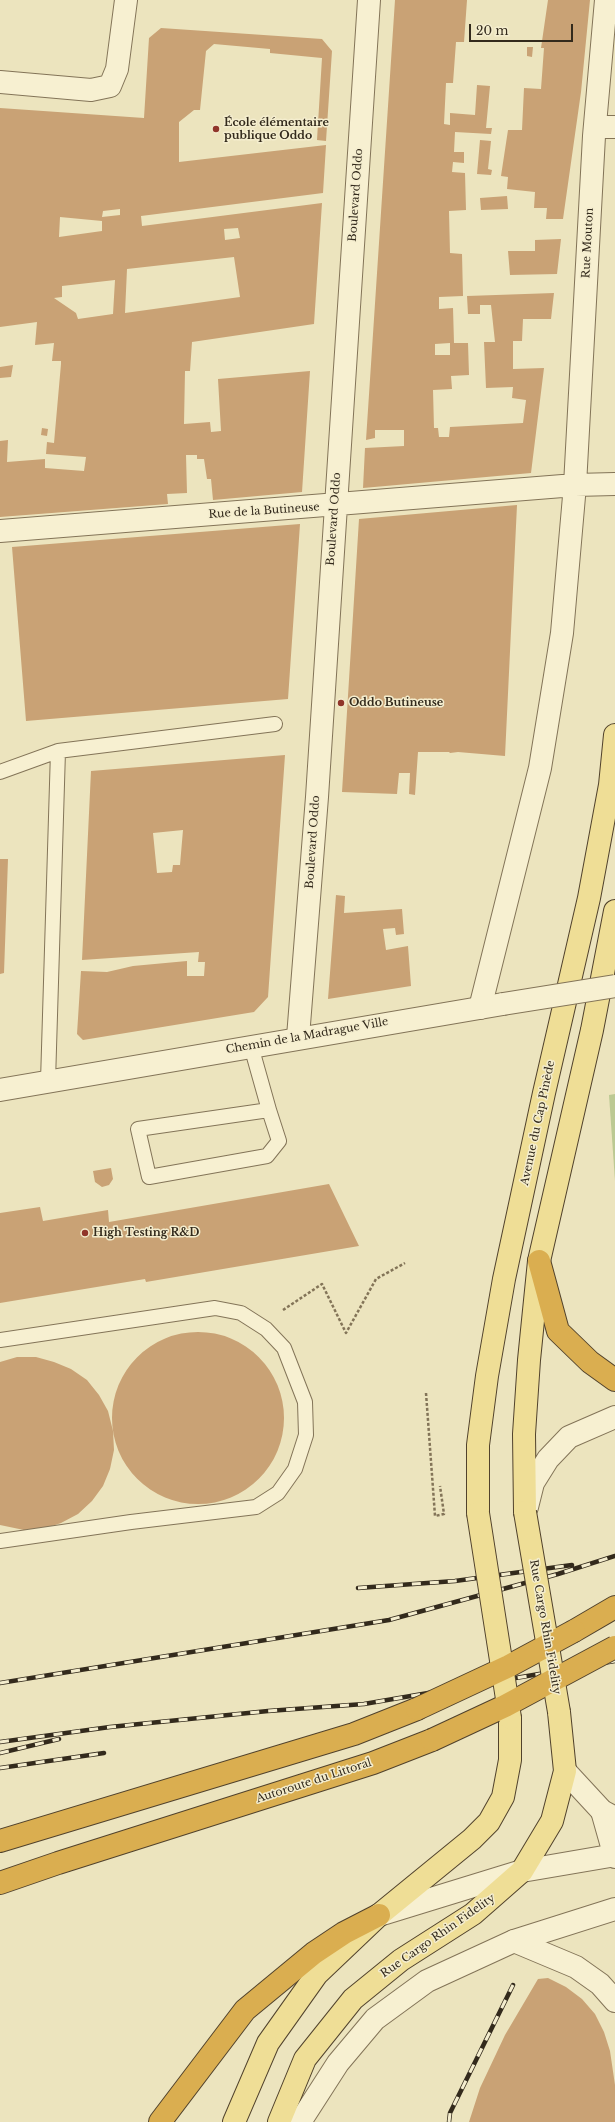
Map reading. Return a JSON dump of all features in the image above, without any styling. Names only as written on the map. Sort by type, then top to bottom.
[{"type":"highway","points":[[539,1261],[558,1331],[590,1362],[615,1380]]},
{"type":"highway","points":[[0,1842],[46,1826],[354,1734],[417,1709],[509,1666],[615,1607]]},
{"type":"highway","name":"Autoroute du Littoral","points":[[0,1883],[58,1863],[373,1763],[432,1740],[505,1706],[615,1647]]},
{"type":"highway","points":[[0,1898],[58,1863]]},
{"type":"highway","points":[[160,2122],[245,2010],[314,1953],[344,1933],[379,1915]]},
{"type":"main road","name":"Avenue du Cap Pinède","points":[[478,1513],[478,1445],[487,1376],[504,1278],[542,1100],[590,898],[610,785],[615,734]]},
{"type":"main road","points":[[525,1512],[524,1434],[529,1360],[539,1261],[592,1030],[615,911]]},
{"type":"main road","name":"Rue Cargo Rhin Fidelity","points":[[279,2122],[305,2059],[353,1999],[401,1960],[473,1914],[522,1871],[552,1821],[565,1772],[559,1712],[525,1512]]},
{"type":"main road","name":"Rue Cargo Rhin Fidelity","points":[[234,2122],[268,2043],[317,1974],[379,1915],[472,1839],[490,1822],[503,1797],[510,1760],[510,1718],[478,1513]]},
{"type":"street","points":[[0,82],[91,90],[110,86],[117,69],[126,0]]},
{"type":"street","name":"Boulevard Oddo","points":[[298,1037],[318,781],[369,0]]},
{"type":"street","name":"Rue Mouton","points":[[480,1008],[540,768],[562,633],[605,127],[606,0]]},
{"type":"street","name":"Rue de la Butineuse","points":[[0,531],[335,506],[575,485],[615,484]]},
{"type":"street","name":"Chemin de la Madrague Ville","points":[[0,1090],[298,1037],[615,986]]},
{"type":"street","name":"Rue Cargo Rhin Fidelity","points":[[525,1512],[533,1483],[548,1459],[569,1437],[615,1416]]},
{"type":"street","points":[[565,1772],[609,1814]]},
{"type":"street","name":"Rue Cargo Rhin Fidelity","points":[[379,1915],[522,1871],[615,1856],[609,1814]]},
{"type":"street","points":[[300,2122],[338,2063],[375,2019],[427,1981],[514,1941],[615,1908]]},
{"type":"street","points":[[514,1941],[576,1967],[600,1984],[615,2001]]},
{"type":"lane","points":[[0,772],[58,751],[275,724]]},
{"type":"lane","points":[[48,1082],[58,751]]},
{"type":"lane","points":[[251,1046],[270,1110],[279,1141],[267,1156],[149,1177],[138,1129],[270,1110]]},
{"type":"lane","points":[[0,1340],[215,1308],[241,1313],[266,1329],[284,1348],[306,1402],[306,1435],[295,1469],[278,1493],[256,1506],[0,1541]]},
{"type":"path","points":[[286,1307],[322,1284],[346,1333],[376,1279],[405,1263]]},
{"type":"path","points":[[426,1394],[436,1516],[444,1514],[440,1486]]},
{"type":"green space","points":[[615,1094],[615,1181],[609,1095]]},
{"type":"building","points":[[395,0],[467,0],[464,42],[456,42],[453,83],[446,83],[444,124],[450,125],[450,113],[475,115],[477,85],[490,86],[486,128],[492,128],[491,134],[455,132],[454,152],[464,152],[464,163],[453,162],[452,172],[465,173],[466,210],[449,211],[450,253],[462,254],[463,296],[439,297],[439,309],[453,308],[454,343],[468,343],[469,375],[451,376],[452,389],[433,390],[434,428],[438,428],[439,437],[449,437],[450,427],[523,423],[526,400],[512,398],[513,387],[486,388],[484,342],[495,342],[491,305],[480,305],[480,314],[468,314],[467,296],[554,293],[551,319],[523,319],[522,341],[513,341],[513,369],[544,368],[531,473],[363,488],[365,448],[404,446],[404,430],[375,430],[375,438],[366,440]],"holes":[[[450,343],[450,355],[435,355],[435,344]]]},
{"type":"building","points":[[548,0],[590,0],[581,92],[563,219],[546,219],[547,208],[534,208],[535,192],[507,189],[508,177],[501,176],[508,130],[522,130],[524,88],[541,89],[544,48],[541,48]]},
{"type":"building","points":[[161,28],[322,39],[332,51],[326,141],[317,140],[322,58],[270,53],[270,49],[214,44],[206,51],[200,110],[194,110],[179,122],[179,162],[326,145],[323,193],[141,216],[142,226],[322,203],[314,324],[192,342],[190,371],[185,371],[184,424],[210,422],[211,432],[221,431],[218,379],[310,371],[302,492],[213,500],[211,479],[207,479],[204,459],[197,459],[197,455],[186,455],[187,493],[167,494],[168,504],[0,517],[0,441],[8,440],[7,462],[45,459],[45,468],[84,471],[86,457],[46,454],[47,442],[54,443],[61,364],[61,361],[52,361],[54,343],[35,345],[37,322],[0,327],[0,108],[144,118],[149,38]],"holes":[[[120,209],[120,215],[102,217],[103,211]],[[60,217],[102,221],[102,231],[59,237]],[[238,228],[240,238],[225,240],[224,229]],[[234,257],[240,297],[125,313],[127,269]],[[115,280],[113,314],[78,319],[76,313],[54,298],[62,297],[62,286]]]},
{"type":"building","points":[[527,47],[533,47],[532,57],[527,56]]},
{"type":"building","points":[[480,140],[491,141],[488,169],[492,170],[491,175],[477,174]]},
{"type":"building","points":[[507,196],[508,209],[481,210],[480,198]]},
{"type":"building","points":[[561,239],[557,274],[510,275],[508,251],[535,251],[535,240]]},
{"type":"building","points":[[13,365],[11,377],[0,378],[0,367]]},
{"type":"building","points":[[42,428],[48,429],[47,436],[41,435]]},
{"type":"building","points":[[517,505],[505,756],[458,752],[418,752],[415,795],[409,794],[410,773],[399,773],[397,794],[342,792],[359,519]]},
{"type":"building","points":[[300,524],[288,699],[26,721],[12,547]]},
{"type":"building","points":[[285,755],[268,997],[254,1012],[83,1040],[77,1034],[81,971],[107,972],[133,966],[187,961],[187,976],[204,976],[205,962],[198,962],[199,952],[82,960],[91,771]],"holes":[[[183,830],[180,865],[173,865],[172,872],[157,873],[153,833]]]},
{"type":"building","points":[[0,859],[8,859],[4,973],[0,974]]},
{"type":"building","points":[[336,895],[345,896],[344,913],[402,909],[404,934],[396,935],[395,928],[383,929],[386,950],[408,946],[411,986],[328,999]]},
{"type":"building","points":[[111,1168],[113,1179],[109,1185],[102,1187],[95,1182],[93,1171]]},
{"type":"building","points":[[329,1184],[359,1246],[146,1282],[145,1279],[0,1303],[0,1213],[40,1207],[43,1221],[108,1210],[109,1222]]},
{"type":"building","points":[[198,1332],[215,1334],[231,1339],[246,1347],[259,1357],[269,1370],[277,1385],[282,1401],[284,1418],[282,1435],[277,1451],[269,1466],[259,1479],[246,1489],[231,1497],[215,1502],[198,1504],[181,1502],[165,1497],[150,1489],[137,1479],[127,1466],[119,1451],[114,1435],[112,1418],[114,1401],[119,1385],[127,1370],[137,1357],[150,1347],[165,1339],[181,1334]]},
{"type":"building","points":[[17,1357],[36,1357],[54,1362],[71,1369],[87,1380],[99,1395],[108,1411],[113,1431],[114,1450],[110,1469],[103,1486],[92,1501],[78,1514],[61,1523],[43,1529],[24,1530],[0,1525],[0,1362]]},
{"type":"building","points":[[548,1978],[566,1987],[582,1999],[595,2014],[604,2032],[610,2051],[615,2085],[615,2122],[469,2122],[480,2088],[505,2035],[538,1979]]},
{"type":"railway","points":[[0,1683],[389,1620],[558,1574],[615,1556]]},
{"type":"railway","points":[[358,1588],[455,1581],[572,1565]]},
{"type":"railway","points":[[0,1742],[110,1727],[268,1711],[364,1704],[615,1661]]},
{"type":"railway","points":[[0,1753],[59,1739]]},
{"type":"railway","points":[[0,1768],[104,1753]]},
{"type":"railway","points":[[449,2122],[450,2113],[513,1985]]},
{"type":"place","name":"École élémentaire publique Oddo","points":[[216,129]]},
{"type":"place","name":"Oddo Butineuse","points":[[341,703]]},
{"type":"place","name":"High Testing R&D","points":[[85,1233]]}]
